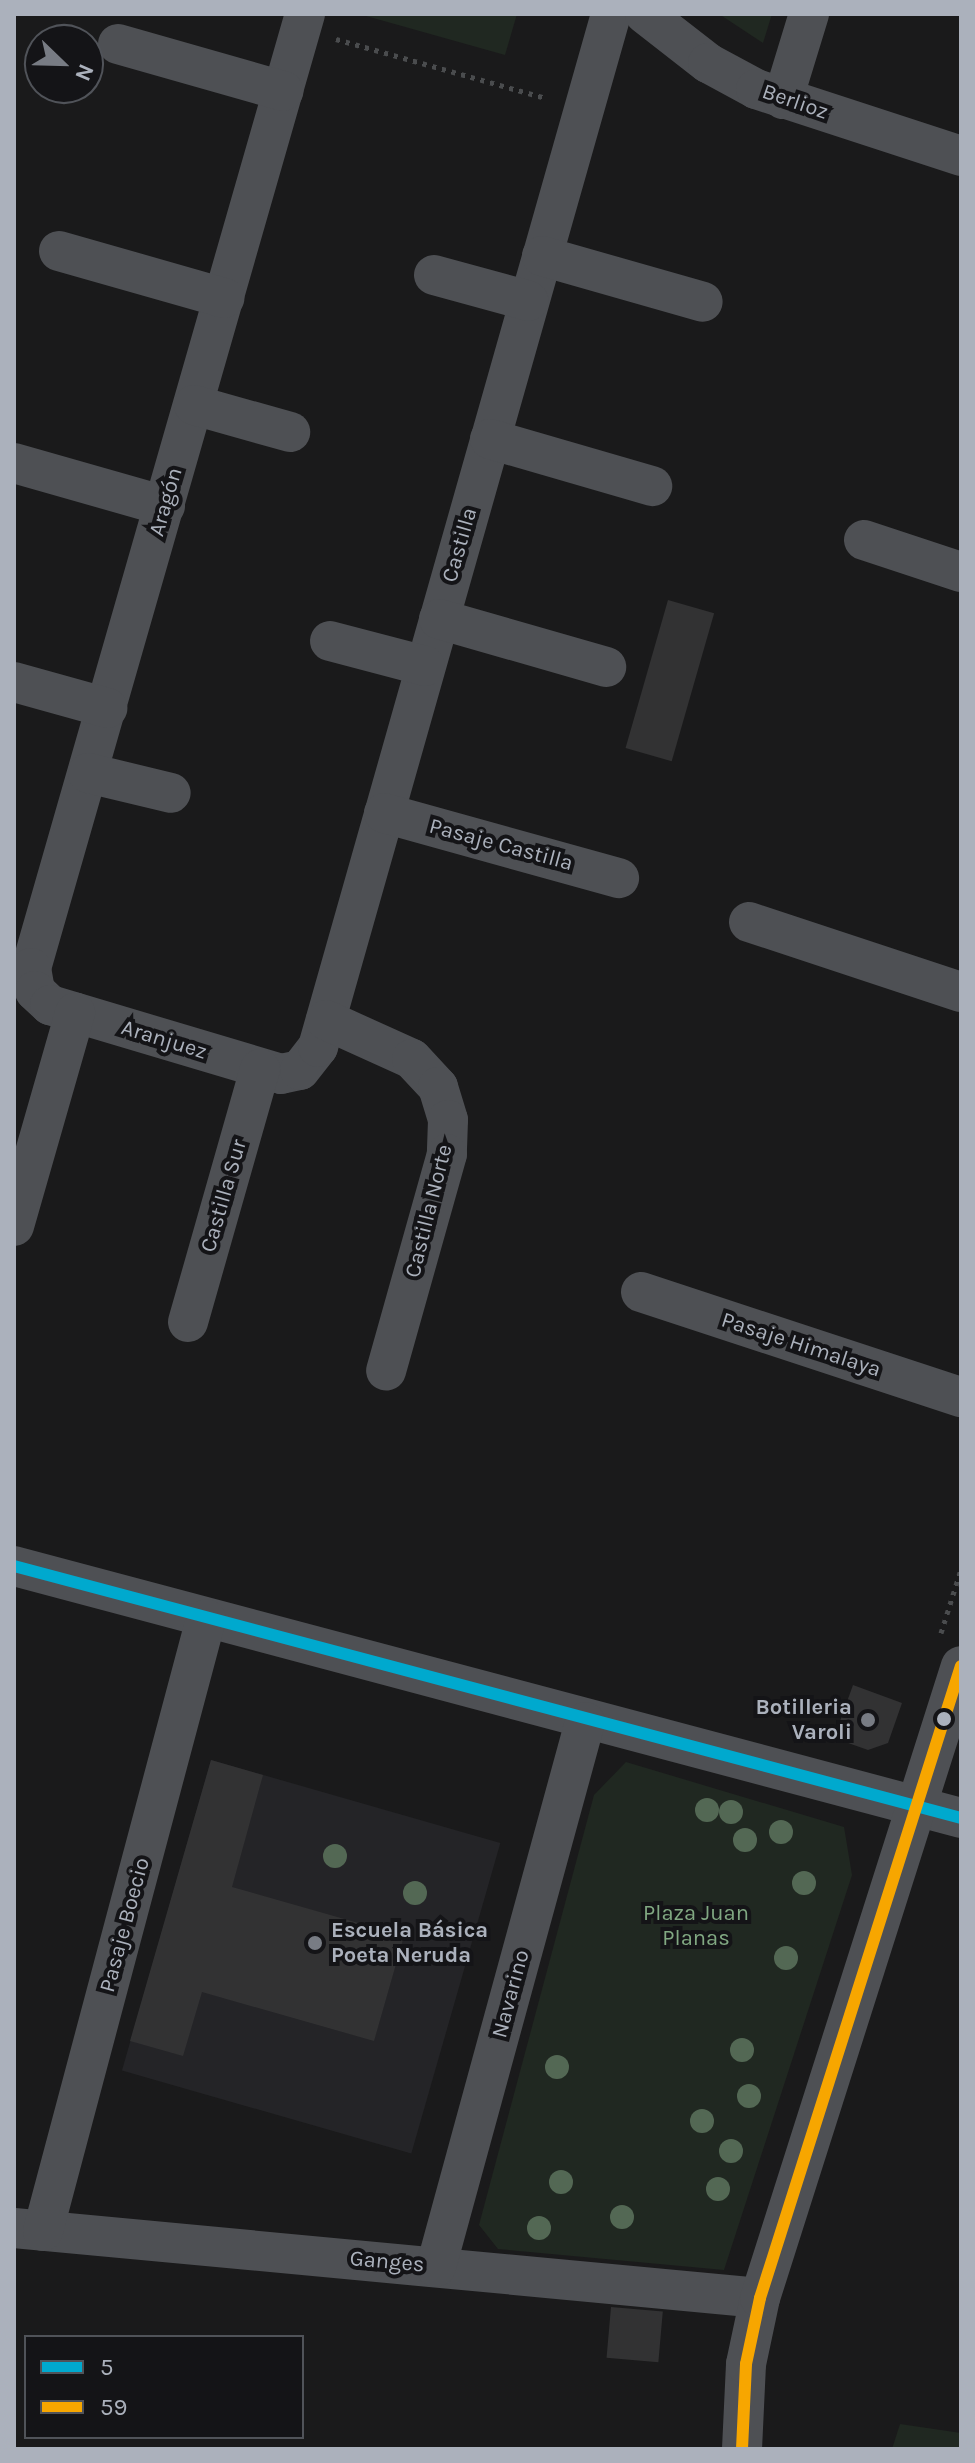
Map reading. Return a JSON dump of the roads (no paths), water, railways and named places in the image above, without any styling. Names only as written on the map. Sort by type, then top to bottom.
[{"type":"street","name":"Castilla","points":[[300,1070],[314,1056],[326,1020],[611,14]]},
{"type":"street","name":"Berlioz","points":[[645,14],[708,63],[783,99],[961,156]]},
{"type":"street","points":[[783,99],[809,14]]},
{"type":"street","name":"Aragón","points":[[35,991],[31,968],[30,917],[88,773],[303,22]]},
{"type":"street","points":[[118,44],[283,91]]},
{"type":"street","points":[[59,251],[224,298]]},
{"type":"street","points":[[542,256],[703,302]]},
{"type":"street","points":[[434,275],[529,301]]},
{"type":"street","points":[[194,405],[290,432]]},
{"type":"street","points":[[490,439],[652,486]]},
{"type":"street","points":[[14,463],[165,506]]},
{"type":"street","points":[[864,540],[961,572]]},
{"type":"street","points":[[439,619],[606,667]]},
{"type":"street","points":[[330,641],[425,666]]},
{"type":"street","points":[[14,682],[107,708]]},
{"type":"street","points":[[88,773],[171,793]]},
{"type":"street","name":"Pasaje Castilla","points":[[384,813],[619,878]]},
{"type":"street","points":[[749,922],[961,992]]},
{"type":"street","name":"Aranjuez","points":[[35,991],[50,1005],[260,1069],[300,1070]]},
{"type":"street","points":[[14,1226],[75,1013]]},
{"type":"street","name":"Castilla Norte","points":[[326,1020],[412,1059],[438,1087],[448,1120],[447,1154],[386,1371]]},
{"type":"street","name":"Castilla Sur","points":[[188,1322],[260,1069]]},
{"type":"street","name":"Pasaje Himalaya","points":[[641,1292],[961,1397]]},
{"type":"street","points":[[14,1566],[585,1722],[915,1809],[961,1818]]},
{"type":"street","name":"Pasaje Boecio","points":[[29,2229],[206,1619]]},
{"type":"street","points":[[742,2449],[746,2364],[760,2298],[961,1666]]},
{"type":"street","name":"Navarino","points":[[436,2267],[585,1722]]},
{"type":"street","name":"Ganges","points":[[29,2229],[760,2298]]},
{"type":"place","name":"Botilleria Varoli","points":[[868,1720]]},
{"type":"place","name":"Escuela Básica Poeta Neruda","points":[[315,1943]]},
{"type":"park label","name":"Plaza Juan Planas","points":[[696,1926]]}]
